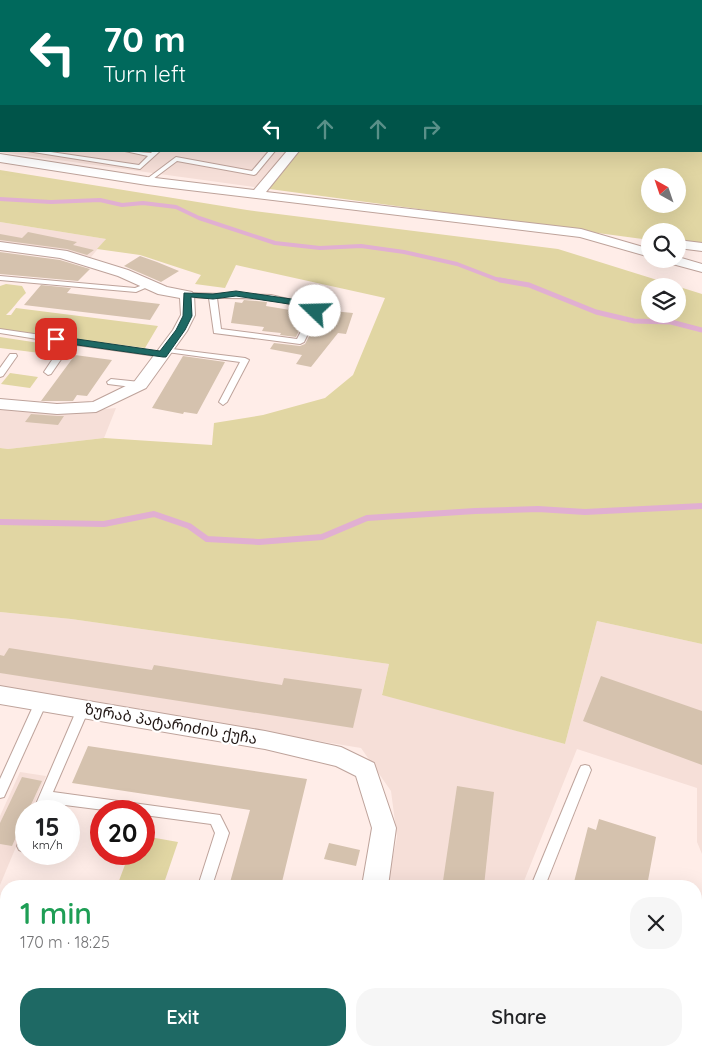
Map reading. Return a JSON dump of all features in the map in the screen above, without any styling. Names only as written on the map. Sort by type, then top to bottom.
[{"type":"street","points":[[257,195],[292,152]]},
{"type":"street","points":[[0,158],[147,181],[641,240]]},
{"type":"street","points":[[581,232],[641,250]]},
{"type":"street","points":[[686,245],[702,247]]},
{"type":"street","points":[[0,246],[62,254],[123,273],[164,291],[187,295],[188,316],[165,352],[140,385],[96,407],[57,409],[0,404]]},
{"type":"street","points":[[686,264],[702,268]]},
{"type":"street","name":"ზურაბ პატარიძის ქუჩა","points":[[0,695],[265,740],[341,756],[366,770],[384,828],[376,880]]},
{"type":"lane","points":[[37,152],[140,167],[155,153]]},
{"type":"lane","points":[[142,152],[155,153]]},
{"type":"lane","points":[[147,181],[176,159],[254,172],[271,152]]},
{"type":"lane","points":[[0,278],[136,290],[148,285]]},
{"type":"lane","points":[[187,295],[213,296],[236,294],[305,304],[315,311],[300,342],[217,331],[213,296]]},
{"type":"lane","points":[[0,331],[75,342],[245,360],[223,402]]},
{"type":"lane","points":[[48,372],[59,356],[75,342]]},
{"type":"lane","points":[[0,374],[12,356]]},
{"type":"lane","points":[[110,382],[140,385]]},
{"type":"lane","points":[[0,793],[41,702]]},
{"type":"lane","points":[[44,800],[84,709]]},
{"type":"lane","points":[[540,880],[585,770]]},
{"type":"lane","points":[[46,796],[215,819],[222,833],[207,880]]},
{"type":"shaded area","points":[[0,152],[292,152],[262,188]]},
{"type":"shaded area","points":[[292,152],[702,152],[702,247],[686,244],[686,223],[641,223],[641,239],[262,188]]},
{"type":"shaded area","points":[[0,170],[247,210],[558,249],[650,278],[641,278],[641,323],[686,323],[686,289],[702,294],[702,644],[597,621],[565,744],[382,695],[389,664],[71,619],[0,612],[0,448],[8,449],[104,438],[212,445],[214,423],[263,415],[325,398],[353,375],[385,298],[236,265],[225,288],[195,284],[201,275],[140,255],[97,249],[106,239],[0,222]]},
{"type":"shaded area","points":[[0,222],[106,239],[91,257],[0,242]]},
{"type":"shaded area","points":[[6,284],[22,286],[26,293],[6,315],[11,315],[16,308],[158,326],[145,348],[0,329],[0,286]]},
{"type":"shaded area","points":[[0,337],[46,344],[40,353],[0,348]]},
{"type":"shaded area","points":[[10,373],[38,377],[30,388],[1,384]]},
{"type":"shaded area","points":[[0,408],[62,413],[116,408],[104,438],[8,449],[0,448]]},
{"type":"shaded area","points":[[0,612],[71,619],[389,664],[382,694],[565,744],[597,621],[702,644],[702,854],[697,842],[697,788],[577,749],[524,880],[388,880],[397,837],[391,791],[361,748],[0,689]]},
{"type":"shaded area","points":[[20,772],[46,776],[36,800],[15,800],[15,849],[2,880],[0,880],[0,816]]},
{"type":"shaded area","points":[[155,838],[178,842],[165,880],[119,880],[125,865],[155,865]]},
{"type":"building","points":[[28,232],[77,242],[73,245],[94,250],[87,255],[67,249],[0,240],[0,234],[22,238]]},
{"type":"building","points":[[0,252],[60,260],[90,269],[78,281],[0,274]]},
{"type":"building","points":[[140,256],[179,271],[161,282],[124,266]]},
{"type":"building","points":[[41,285],[71,288],[67,293],[160,304],[150,320],[24,305]]},
{"type":"building","points":[[244,300],[267,302],[266,306],[308,313],[296,337],[280,335],[281,333],[262,331],[264,327],[231,323],[235,302],[242,303]]},
{"type":"building","points":[[323,310],[353,313],[346,334],[338,333],[311,367],[296,364],[302,355],[270,349],[274,343],[300,346],[305,344]]},
{"type":"building","points":[[75,355],[112,360],[87,396],[77,395],[73,401],[41,401]]},
{"type":"building","points":[[183,356],[225,362],[197,414],[184,412],[183,414],[152,408]]},
{"type":"building","points":[[31,414],[64,416],[58,425],[25,422]]},
{"type":"building","points":[[9,648],[152,670],[154,665],[282,685],[284,678],[362,689],[353,728],[0,673],[0,655],[4,656]]},
{"type":"building","points":[[601,676],[702,711],[702,765],[583,721]]},
{"type":"building","points":[[88,746],[307,779],[282,880],[231,880],[250,810],[72,783]]},
{"type":"building","points":[[22,777],[42,781],[33,800],[15,800],[15,839],[12,846],[0,844],[0,823]]},
{"type":"building","points":[[457,786],[494,792],[485,880],[443,880]]},
{"type":"building","points":[[599,819],[656,837],[648,880],[575,880],[588,827],[596,830]]},
{"type":"building","points":[[329,843],[360,850],[356,866],[324,859]]},
{"type":"waterway","points":[[0,199],[51,202],[100,200],[122,205],[143,203],[176,207],[199,218],[275,243],[320,248],[361,246],[404,252],[457,264],[496,279],[507,281]]},
{"type":"waterway","points":[[500,280],[529,285],[596,312],[634,321],[671,322],[702,330]]},
{"type":"waterway","points":[[0,522],[104,524],[154,514],[189,526],[207,539],[259,542],[322,537],[367,518],[475,511],[538,509],[585,512],[702,506]]},
{"type":"route","points":[[56,339],[163,355],[188,316],[187,295],[213,296],[236,294],[305,304],[315,311]]}]
